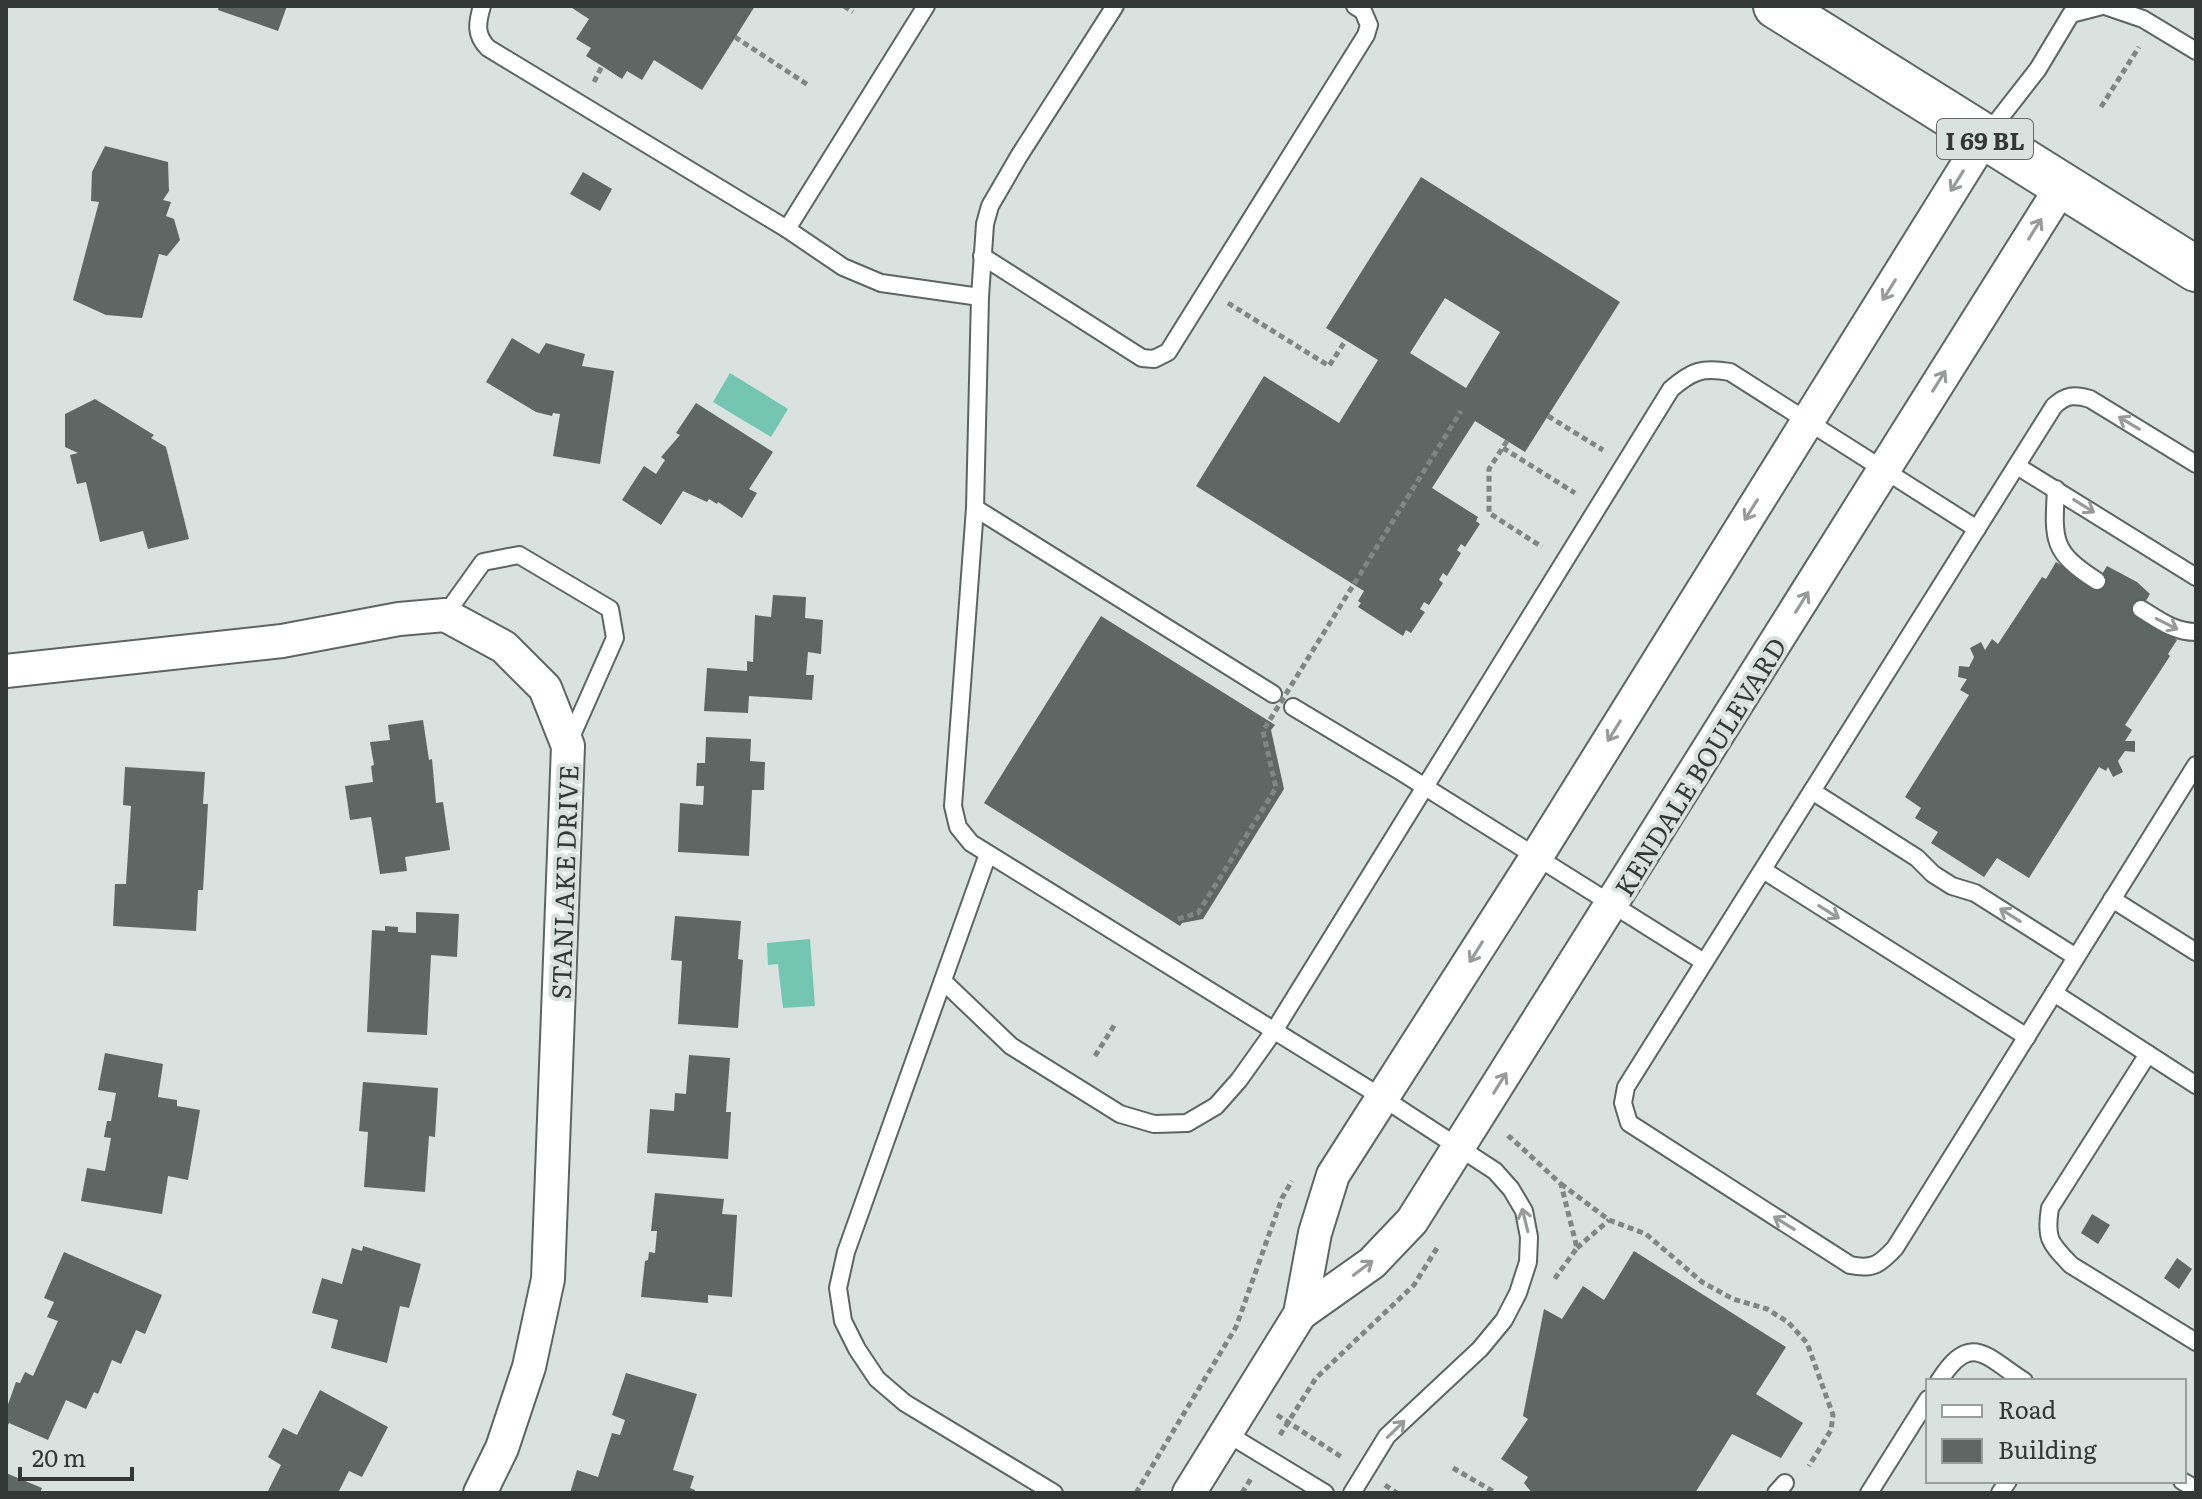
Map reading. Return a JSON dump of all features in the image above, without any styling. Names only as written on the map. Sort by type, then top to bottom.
[{"type":"main road","name":"I 69 BL","points":[[1776,6],[2196,269]]},
{"type":"street","name":"KENDALE BOULEVARD","points":[[1189,1493],[1300,1314],[1315,1233],[1333,1175],[1537,856],[1984,138]]},
{"type":"street","name":"KENDALE BOULEVARD","points":[[1300,1314],[1372,1263],[1412,1221],[2062,186]]},
{"type":"street","points":[[6,671],[282,641],[399,619],[445,615]]},
{"type":"street","name":"STANLAKE DRIVE","points":[[445,615],[504,647],[545,688],[568,746],[548,1279],[529,1367],[502,1448],[480,1493]]},
{"type":"lane","points":[[482,6],[479,39],[488,48],[787,229],[843,267],[881,283],[980,297]]},
{"type":"lane","points":[[787,229],[926,6]]},
{"type":"lane","points":[[1115,6],[990,206],[985,224],[980,297],[975,508],[953,806],[958,827],[971,843],[1383,1098],[1489,1168],[1511,1189],[1524,1211],[1529,1237],[1528,1262],[1518,1293],[1504,1320],[1480,1349],[1387,1436],[1352,1493]]},
{"type":"lane","points":[[982,256],[1142,358],[1154,359],[1168,352],[1366,35],[1369,25],[1363,11],[1355,6]]},
{"type":"lane","points":[[1984,138],[2038,69],[2069,10],[2104,6],[2143,19],[2196,51]]},
{"type":"lane","points":[[943,981],[1011,1046],[1120,1114],[1154,1124],[1187,1123],[1216,1106],[1274,1031],[1671,389],[1687,375],[1709,368],[1730,372],[1977,529]]},
{"type":"lane","points":[[2196,464],[2090,399],[2076,394],[2054,406],[1626,1087],[1623,1103],[1629,1123],[1850,1265],[1866,1269],[1883,1261],[1895,1248],[2196,765]]},
{"type":"lane","points":[[2017,466],[2196,577]]},
{"type":"lane","points":[[2056,489],[2054,525],[2062,553],[2073,565],[2097,581]]},
{"type":"lane","points":[[975,508],[1273,694]]},
{"type":"lane","points":[[445,615],[483,562],[519,555],[610,609],[615,638],[568,746]]},
{"type":"lane","points":[[2141,609],[2169,627],[2196,632]]},
{"type":"lane","points":[[1293,707],[1704,962]]},
{"type":"lane","points":[[1812,791],[1917,858],[1933,874],[1952,886],[1975,893],[2076,957]]},
{"type":"lane","points":[[988,854],[846,1252],[838,1288],[843,1321],[877,1379],[905,1403],[1054,1493]]},
{"type":"lane","points":[[1763,870],[2027,1037]]},
{"type":"lane","points":[[2112,899],[2196,952]]},
{"type":"lane","points":[[2054,993],[2196,1085]]},
{"type":"lane","points":[[2148,1054],[2050,1208],[2046,1229],[2056,1248],[2071,1265],[2196,1342]]},
{"type":"lane","points":[[1941,1379],[1958,1356],[1968,1351],[1980,1352],[2021,1379]]},
{"type":"lane","points":[[1869,1493],[1926,1402]]},
{"type":"lane","points":[[1226,1433],[1325,1493]]},
{"type":"path","points":[[844,6],[853,12]]},
{"type":"path","points":[[2101,107],[2141,44],[2143,19]]},
{"type":"path","points":[[735,37],[808,85]]},
{"type":"path","points":[[593,83],[602,66]]},
{"type":"path","points":[[1207,289],[1329,366],[1346,340]]},
{"type":"path","points":[[1178,919],[1198,913],[1276,788],[1263,731],[1461,411]]},
{"type":"path","points":[[1548,416],[1603,450]]},
{"type":"path","points":[[1507,441],[1489,469],[1489,513],[1543,547]]},
{"type":"path","points":[[1503,448],[1576,494]]},
{"type":"path","points":[[1095,1056],[1115,1024]]},
{"type":"path","points":[[1489,1168],[1510,1137],[1561,1184],[1609,1220],[1646,1234],[1702,1282],[1733,1299],[1767,1309],[1788,1322],[1807,1343],[1833,1415],[1831,1430],[1809,1466]]},
{"type":"path","points":[[1561,1184],[1577,1248]]},
{"type":"path","points":[[1553,1281],[1577,1248],[1609,1220]]},
{"type":"path","points":[[1242,1493],[1316,1378],[1414,1285],[1439,1246]]},
{"type":"path","points":[[1210,1371],[1397,1493]]},
{"type":"path","points":[[1453,1468],[1496,1493]]},
{"type":"shaded area","points":[[730,373],[788,409],[771,437],[713,402]]},
{"type":"shaded area","points":[[810,939],[815,1006],[783,1008],[778,964],[768,965],[767,943]]},
{"type":"building","points":[[219,6],[287,6],[278,31],[218,10]]},
{"type":"building","points":[[569,6],[755,6],[702,90],[654,60],[642,80],[627,71],[622,79],[586,56],[591,48],[576,39],[589,19]]},
{"type":"building","points":[[105,146],[168,162],[169,191],[163,200],[171,202],[166,216],[174,219],[180,240],[167,256],[159,254],[142,318],[106,315],[73,300],[99,202],[91,201],[92,172]]},
{"type":"building","points":[[583,172],[612,189],[600,211],[570,194]]},
{"type":"building","points":[[1421,177],[1620,302],[1525,452],[1475,421],[1432,488],[1478,517],[1476,521],[1480,524],[1465,547],[1461,544],[1457,550],[1461,553],[1447,576],[1443,573],[1439,580],[1443,583],[1429,605],[1424,602],[1420,609],[1425,612],[1411,633],[1406,630],[1403,636],[1358,607],[1364,591],[1196,486],[1264,376],[1339,423],[1378,360],[1326,328]],"holes":[[[1445,298],[1500,332],[1466,388],[1410,353]]]},
{"type":"building","points":[[512,338],[539,354],[546,343],[585,354],[582,366],[614,371],[600,464],[553,456],[560,414],[553,413],[552,416],[536,412],[486,382]]},
{"type":"building","points":[[95,399],[154,435],[151,438],[166,447],[189,539],[148,549],[143,531],[100,542],[86,482],[77,484],[70,455],[78,453],[65,447],[65,414]]},
{"type":"building","points":[[696,403],[773,452],[749,489],[757,493],[742,518],[718,502],[709,499],[707,502],[683,491],[661,525],[622,500],[644,466],[656,474],[665,460],[661,457],[680,435],[676,433]]},
{"type":"building","points":[[2056,562],[2094,587],[2107,566],[2137,582],[2150,594],[2138,614],[2177,640],[2125,725],[2132,730],[2125,741],[2135,741],[2135,752],[2125,751],[2118,761],[2123,772],[2113,777],[2108,767],[2106,771],[2099,767],[2029,878],[1997,858],[1984,877],[1931,843],[1938,832],[1915,818],[1921,808],[1905,797],[1969,695],[1960,690],[1967,679],[1958,677],[1959,666],[1969,667],[1974,657],[1970,648],[1981,642],[1985,650],[1992,639],[1998,644],[2042,577],[2046,579]]},
{"type":"building","points":[[773,595],[806,597],[805,618],[823,620],[821,654],[808,652],[806,675],[814,675],[812,700],[749,696],[748,713],[704,711],[707,668],[747,671],[747,661],[753,662],[755,615],[771,617]]},
{"type":"building","points":[[1101,616],[1275,725],[1271,730],[1284,789],[1203,919],[1180,926],[984,803]]},
{"type":"building","points":[[423,720],[429,760],[432,759],[436,803],[443,802],[450,850],[405,857],[407,871],[380,874],[371,817],[350,820],[345,786],[373,782],[370,742],[390,740],[388,725]]},
{"type":"building","points":[[706,737],[751,739],[750,761],[765,762],[764,790],[752,790],[749,856],[678,852],[680,803],[703,805],[704,786],[696,786],[697,763],[705,763]]},
{"type":"building","points":[[125,767],[205,772],[203,804],[208,804],[203,890],[198,890],[196,931],[113,926],[115,884],[126,884],[131,806],[123,805]]},
{"type":"building","points":[[416,912],[459,914],[457,957],[431,955],[427,1035],[367,1032],[372,930],[385,931],[385,926],[398,927],[398,932],[416,933]]},
{"type":"building","points":[[675,916],[741,921],[738,959],[743,960],[738,1028],[678,1024],[682,961],[671,960]]},
{"type":"building","points":[[105,1053],[163,1064],[158,1097],[177,1100],[177,1106],[200,1110],[188,1180],[168,1176],[162,1214],[81,1201],[87,1168],[105,1171],[111,1138],[104,1137],[107,1121],[111,1121],[116,1093],[98,1090]]},
{"type":"building","points":[[689,1055],[730,1058],[726,1112],[731,1112],[728,1159],[647,1153],[650,1109],[674,1111],[675,1093],[686,1094]]},
{"type":"building","points":[[363,1082],[438,1088],[435,1137],[429,1136],[425,1192],[364,1187],[368,1132],[359,1131]]},
{"type":"building","points":[[655,1193],[724,1199],[722,1214],[737,1215],[732,1297],[708,1295],[708,1303],[641,1297],[645,1261],[649,1252],[655,1253],[657,1231],[651,1231]]},
{"type":"building","points":[[2092,1214],[2110,1225],[2098,1244],[2081,1233]]},
{"type":"building","points":[[363,1246],[421,1264],[409,1308],[400,1306],[387,1363],[331,1348],[338,1320],[312,1313],[322,1278],[342,1284],[352,1248],[362,1251]]},
{"type":"building","points":[[1634,1251],[1786,1347],[1756,1394],[1803,1423],[1781,1458],[1732,1434],[1695,1493],[1532,1493],[1524,1483],[1528,1477],[1501,1459],[1528,1419],[1523,1416],[1544,1309],[1562,1319],[1583,1286],[1604,1300]]},
{"type":"building","points":[[64,1252],[162,1295],[145,1334],[136,1330],[121,1364],[112,1360],[98,1394],[94,1392],[86,1409],[66,1400],[48,1440],[9,1423],[6,1429],[6,1410],[16,1382],[20,1383],[25,1372],[33,1376],[58,1321],[47,1317],[54,1302],[44,1298]]},
{"type":"building","points":[[2177,1258],[2192,1269],[2179,1289],[2164,1278]]},
{"type":"building","points":[[626,1373],[697,1394],[673,1470],[694,1476],[690,1488],[695,1490],[694,1493],[570,1493],[577,1470],[598,1477],[612,1433],[620,1435],[625,1420],[612,1415]]},
{"type":"building","points":[[320,1390],[388,1427],[362,1477],[349,1471],[338,1493],[267,1493],[281,1465],[268,1457],[283,1428],[297,1435]]},
{"type":"building","points":[[6,1473],[42,1488],[40,1493],[6,1493]]}]
